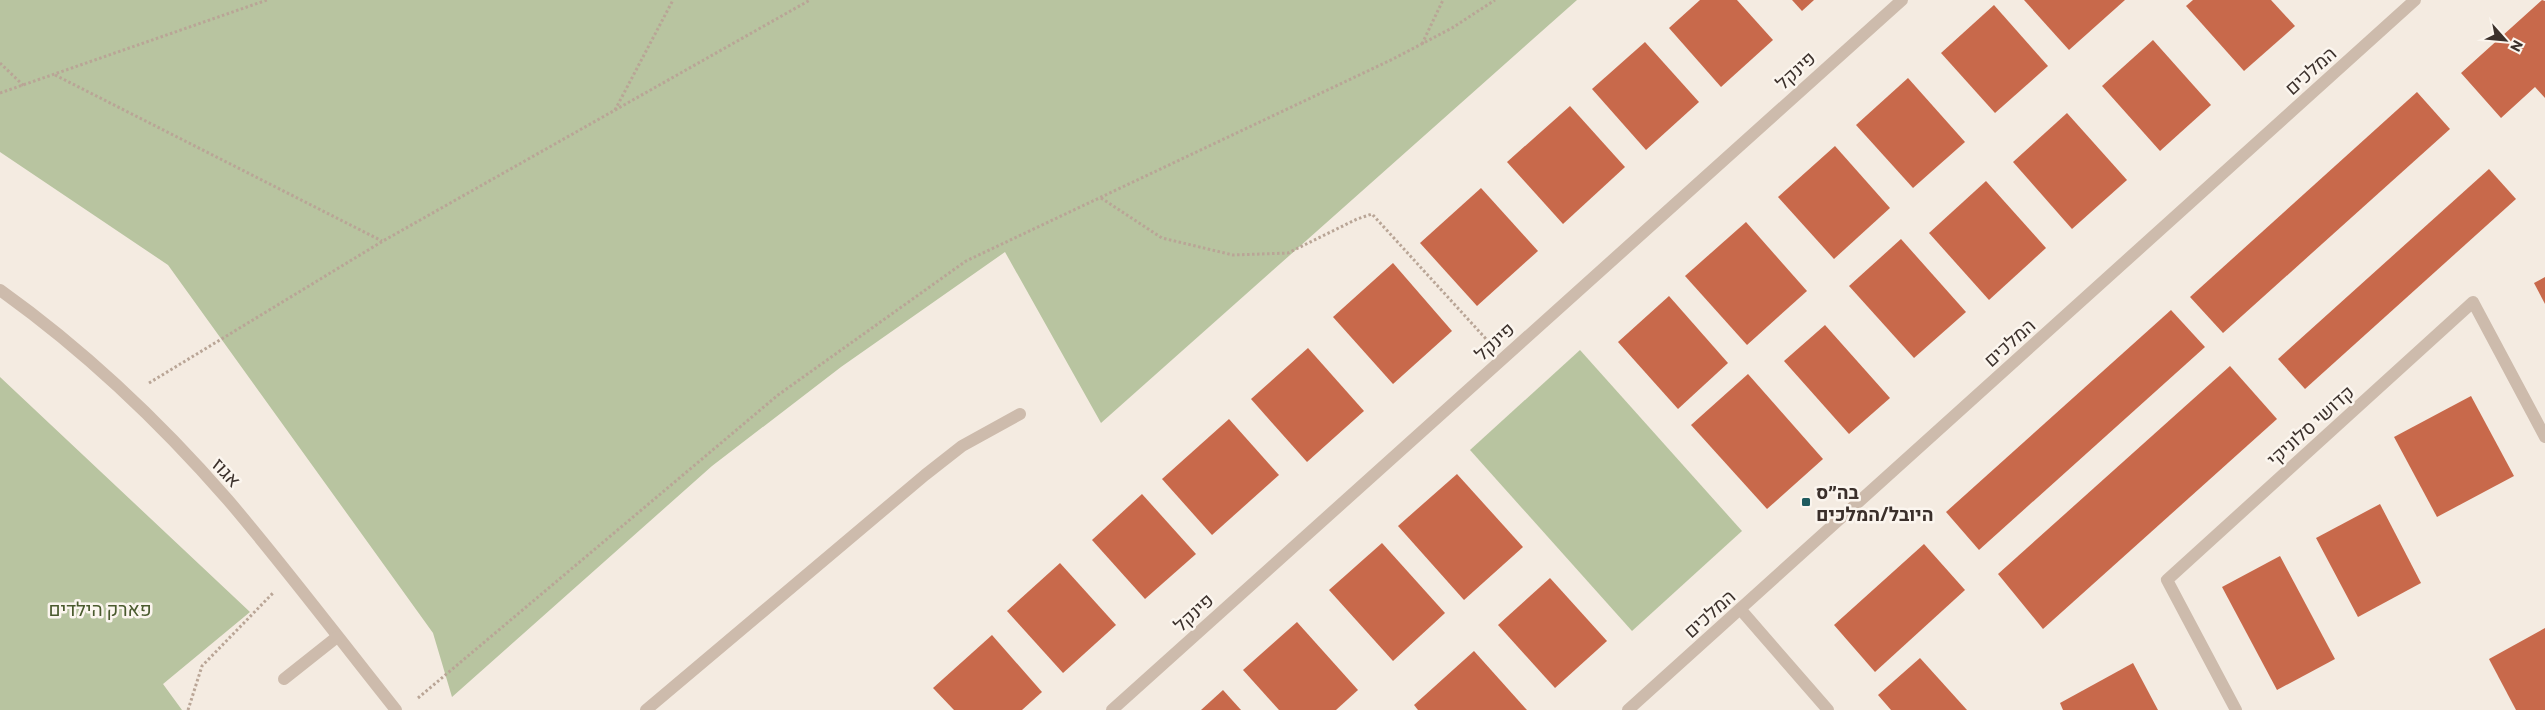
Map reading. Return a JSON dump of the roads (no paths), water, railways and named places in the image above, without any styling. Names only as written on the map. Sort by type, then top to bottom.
[{"type":"street","name":"פינקל","points":[[1112,710],[1902,0]]},
{"type":"street","name":"המלכים","points":[[1628,710],[1741,610],[2414,0]]},
{"type":"street","name":"אגוז","points":[[0,290],[40,318],[128,395],[228,500],[396,710]]},
{"type":"street","name":"קדושי סלוניקי","points":[[2236,710],[2167,580],[2473,302],[2545,437]]},
{"type":"street","points":[[646,710],[962,446],[1020,414]]},
{"type":"street","points":[[1741,610],[1828,710]]},
{"type":"street","points":[[284,679],[337,637]]},
{"type":"place","name":"בה״ס היובל/המלכים","points":[[1806,502]]},
{"type":"park label","name":"פארק הילדים","points":[[100,608]]}]
